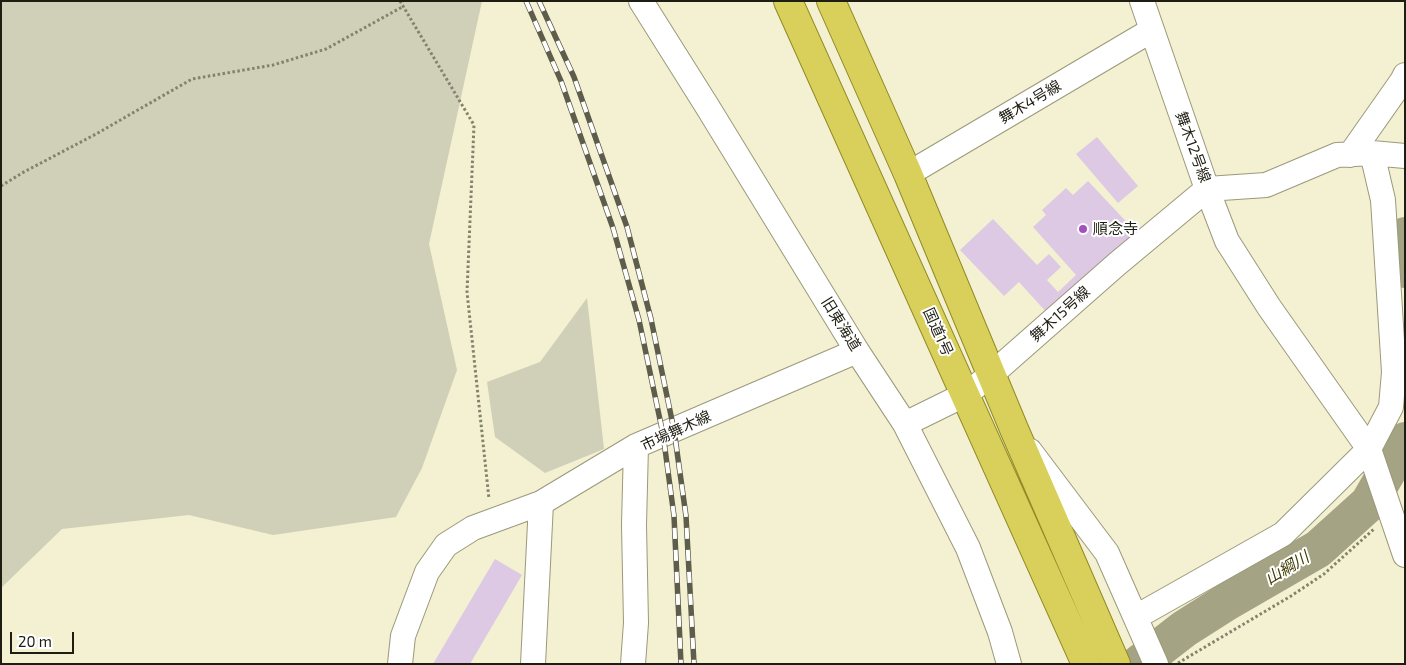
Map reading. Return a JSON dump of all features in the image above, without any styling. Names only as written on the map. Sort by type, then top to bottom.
[{"type":"highway","name":"国道1号","points":[[788,1],[966,394],[1086,630],[1116,664]]},
{"type":"highway","name":"国道1号","points":[[831,1],[908,174],[1014,429],[1086,630],[1086,664]]},
{"type":"street","name":"旧東海道","points":[[640,1],[905,424],[968,548],[1000,632],[1009,664]]},
{"type":"street","name":"舞木12号線","points":[[1142,1],[1207,189],[1266,185],[1336,155],[1405,156]]},
{"type":"street","name":"舞木4号線","points":[[908,174],[1152,30]]},
{"type":"street","points":[[1136,617],[1283,534],[1369,449],[1391,407],[1394,372],[1383,200],[1361,154],[1405,75]]},
{"type":"street","name":"舞木15号線","points":[[905,424],[966,394],[992,374],[1117,264],[1207,189]]},
{"type":"street","points":[[1207,189],[1227,240],[1269,307],[1369,449],[1392,512],[1405,556]]},
{"type":"street","name":"市場舞木線","points":[[633,664],[636,623],[634,525],[636,446],[858,351]]},
{"type":"street","points":[[1014,429],[1107,553],[1156,664]]},
{"type":"street","points":[[400,664],[403,636],[427,572],[446,545],[473,528],[541,503],[636,446]]},
{"type":"street","points":[[533,664],[541,503]]},
{"type":"path","points":[[400,1],[474,125],[468,292],[491,522]]},
{"type":"path","points":[[1,186],[192,79],[273,66],[326,49],[404,6]]},
{"type":"path","points":[[1177,664],[1291,596],[1324,574],[1392,512]]},
{"type":"green space","points":[[1,1],[482,1],[429,244],[457,370],[422,468],[396,517],[273,535],[189,515],[62,529],[1,588]]},
{"type":"green space","points":[[587,298],[604,449],[545,473],[495,437],[487,382],[540,362]]},
{"type":"building","points":[[1097,137],[1138,186],[1118,203],[1076,154]]},
{"type":"building","points":[[1088,181],[1136,232],[1048,314],[1019,282],[1004,296],[960,250],[993,219],[1037,265],[1049,254],[1061,267],[1047,280],[1058,292],[1076,275],[1033,227],[1046,215],[1042,210],[1066,188],[1073,195]]},
{"type":"building","points":[[495,559],[522,575],[470,664],[433,664]]},
{"type":"waterway","name":"山綱川","points":[[1405,236],[1401,258],[1405,269]]},
{"type":"waterway","name":"山綱川","points":[[1139,664],[1184,629],[1318,549],[1369,503],[1405,441]]},
{"type":"railway","points":[[526,1],[561,81],[613,228],[639,320],[663,434],[674,516],[681,664]]},
{"type":"railway","points":[[539,1],[574,77],[627,227],[651,319],[674,430],[686,516],[694,664]]},
{"type":"place","name":"順念寺","points":[[1083,229]]}]
